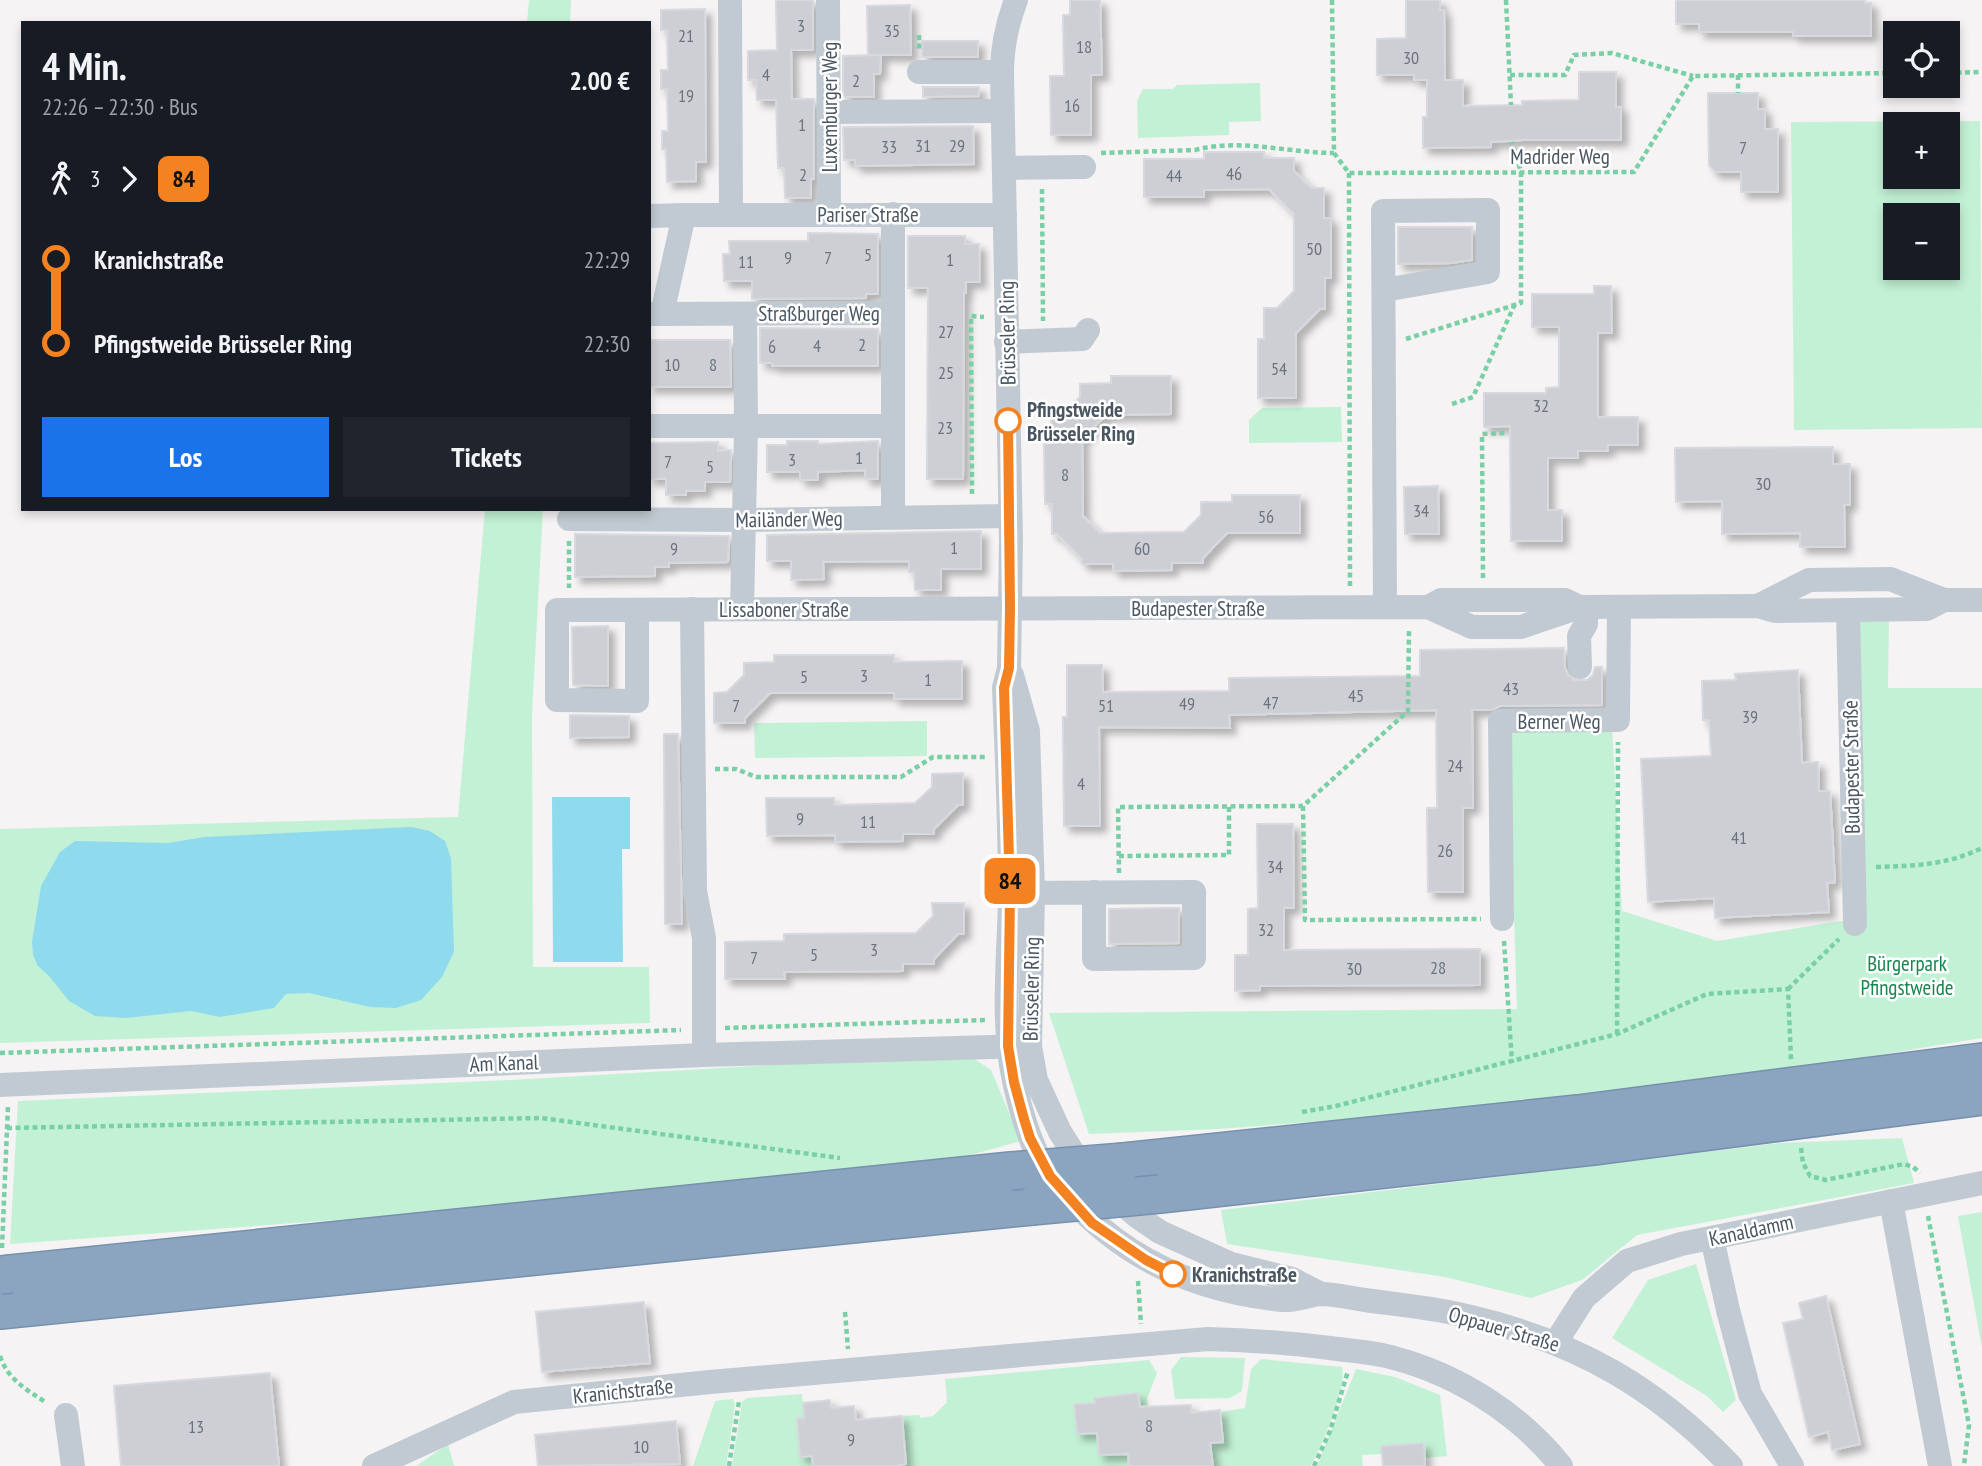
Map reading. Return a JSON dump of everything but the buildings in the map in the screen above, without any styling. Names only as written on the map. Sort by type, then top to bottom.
[{"type":"highway","points":[[5,1284],[1011,1171],[1578,1114],[1982,1062]]},
{"type":"highway","points":[[5,1284],[1041,1191],[1160,1194],[1607,1145],[1982,1096]]},
{"type":"street","points":[[730,0],[732,214]]},
{"type":"street","name":"Luxemburger Weg","points":[[828,0],[829,214]]},
{"type":"street","name":"Brüsseler Ring","points":[[1016,0],[1002,53],[1010,516],[1009,668],[1004,688],[1007,757],[1022,893],[1007,1019],[1060,1132],[1086,1173]]},
{"type":"street","points":[[919,72],[1002,72]]},
{"type":"street","points":[[829,112],[1002,111]]},
{"type":"street","points":[[1004,168],[1084,167]]},
{"type":"street","points":[[1384,290],[1488,272],[1488,210],[1383,211],[1384,290],[1407,607]]},
{"type":"street","name":"Straßburger Weg","points":[[893,214],[893,517]]},
{"type":"street","points":[[651,216],[684,215]]},
{"type":"street","name":"Pariser Straße","points":[[684,215],[1005,215]]},
{"type":"street","name":"Straßburger Weg","points":[[684,215],[656,314],[893,313]]},
{"type":"street","name":"Straßburger Weg","points":[[743,609],[745,314]]},
{"type":"street","points":[[1006,342],[1082,339],[1088,330]]},
{"type":"street","points":[[651,426],[892,426]]},
{"type":"street","name":"Mailänder Weg","points":[[569,519],[743,520],[1010,516]]},
{"type":"street","name":"Budapester Straße","points":[[1758,606],[1809,580],[1890,579],[1944,600],[1982,600]]},
{"type":"street","name":"Budapester Straße","points":[[1010,608],[1351,608],[1407,607],[1441,600],[1565,600],[1584,613]]},
{"type":"street","name":"Budapester Straße","points":[[1407,607],[1472,627],[1521,627],[1619,607],[1758,606],[1775,611],[1848,611],[1927,609],[1944,600]]},
{"type":"street","name":"Berner Weg","points":[[1502,919],[1500,721],[1618,720],[1619,607]]},
{"type":"street","name":"Lissaboner Straße","points":[[563,610],[1010,608]]},
{"type":"street","points":[[692,609],[695,891],[704,938],[704,1055]]},
{"type":"street","points":[[563,610],[557,700],[637,701],[637,610]]},
{"type":"street","name":"Budapester Straße","points":[[1848,611],[1855,924]]},
{"type":"street","points":[[1584,613],[1579,636],[1587,667]]},
{"type":"street","name":"Brüsseler Ring","points":[[1009,668],[1018,689],[1028,731],[1019,1046],[1014,1082],[1041,1191]]},
{"type":"street","points":[[1022,893],[1094,892],[1194,892],[1194,958],[1094,959],[1094,892]]},
{"type":"street","name":"Am Kanal","points":[[4,1093],[704,1055],[1019,1046]]},
{"type":"street","name":"Oppauer Straße","points":[[1086,1173],[1138,1217],[1183,1244],[1231,1264],[1292,1279],[1321,1294],[1469,1316],[1556,1342],[1632,1381],[1668,1407],[1731,1466]]},
{"type":"street","name":"Kanaldamm","points":[[1556,1342],[1584,1298],[1627,1261],[1681,1244],[1982,1183]]},
{"type":"street","name":"Oppauer Straße","points":[[1041,1191],[1146,1260],[1173,1274],[1222,1290],[1287,1301],[1321,1294]]},
{"type":"street","points":[[1891,1200],[1940,1466]]},
{"type":"street","points":[[1712,1238],[1750,1394],[1792,1466]]},
{"type":"street","name":"Kranichstraße","points":[[374,1466],[514,1402],[1142,1343],[1242,1339],[1393,1357],[1427,1369],[1494,1404],[1526,1428],[1561,1466]]},
{"type":"street","points":[[66,1415],[73,1466]]},
{"type":"path","points":[[1332,0],[1334,152],[1349,173],[1351,608]]},
{"type":"path","points":[[1506,0],[1511,105]]},
{"type":"path","points":[[1510,75],[1565,75],[1574,55],[1612,53],[1693,76],[1883,73]]},
{"type":"path","points":[[1960,73],[1982,72]]},
{"type":"path","points":[[1738,75],[1738,93]]},
{"type":"path","name":"Madrider Weg","points":[[1349,173],[1634,172],[1693,76]]},
{"type":"path","points":[[1084,167],[1102,153],[1272,146],[1334,152]]},
{"type":"path","points":[[1042,168],[1043,340]]},
{"type":"path","points":[[1452,404],[1473,397],[1514,305]]},
{"type":"path","points":[[972,517],[971,316],[1006,317]]},
{"type":"path","points":[[1483,600],[1482,434],[1506,433]]},
{"type":"path","points":[[563,610],[569,519]]},
{"type":"path","points":[[1120,892],[1118,807],[1303,806],[1408,710],[1407,607]]},
{"type":"path","points":[[1617,1034],[1618,720]]},
{"type":"path","points":[[693,770],[736,769],[756,777],[901,777],[933,757],[1007,757]]},
{"type":"path","points":[[1119,856],[1229,855],[1228,806]]},
{"type":"path","points":[[1303,806],[1305,920],[1502,919],[1512,1063]]},
{"type":"path","points":[[1854,867],[1927,866],[1956,860],[1982,848]]},
{"type":"path","points":[[1294,1113],[1335,1106],[1512,1063],[1617,1034],[1707,993],[1788,989],[1855,924]]},
{"type":"path","points":[[1788,989],[1791,1072]]},
{"type":"path","points":[[0,1053],[1007,1019]]},
{"type":"path","points":[[4,1093],[7,1128],[5,1284]]},
{"type":"path","points":[[7,1128],[541,1118],[852,1159]]},
{"type":"path","points":[[1801,1145],[1803,1163],[1810,1176],[1826,1180],[1904,1164],[1919,1172],[1969,1425],[1964,1466]]},
{"type":"path","points":[[1142,1343],[1138,1278],[1146,1260]]},
{"type":"path","points":[[845,1312],[850,1369]]},
{"type":"path","points":[[1314,1466],[1329,1431],[1354,1351]]},
{"type":"path","points":[[0,1356],[4,1369],[20,1386],[66,1415]]},
{"type":"path","points":[[729,1466],[739,1395],[738,1379]]},
{"type":"green space","points":[[529,0],[571,0],[570,21],[527,21]]},
{"type":"green space","points":[[1260,83],[1261,121],[1229,122],[1229,135],[1138,138],[1137,101],[1143,89],[1173,89],[1177,85]]},
{"type":"green space","points":[[1960,121],[1980,121],[1982,428],[1794,430],[1791,122],[1883,122],[1883,189],[1960,189]]},
{"type":"green space","points":[[1341,407],[1342,442],[1249,443],[1249,420],[1262,408]]},
{"type":"green space","points":[[485,511],[543,511],[532,714],[533,967],[649,967],[650,1023],[0,1043],[0,829],[458,817]]},
{"type":"green space","name":"Bürgerpark Pfingstweide","points":[[1859,615],[1889,615],[1888,688],[1982,688],[1982,1038],[1781,1071],[1519,1106],[1219,1129],[1089,1134],[1049,1013],[1517,1009],[1508,727],[1612,726],[1622,911],[1717,941],[1841,921],[1855,924]]},
{"type":"green space","points":[[927,721],[927,756],[755,758],[754,723]]},
{"type":"green space","points":[[967,1054],[991,1070],[1021,1141],[960,1158],[732,1187],[531,1201],[431,1213],[10,1244],[18,1101],[511,1080]]},
{"type":"green space","points":[[1902,1138],[1914,1183],[1637,1235],[1582,1280],[1531,1298],[1445,1277],[1227,1244],[1221,1210],[1781,1143]]},
{"type":"green space","points":[[1982,1212],[1982,1348],[1958,1216]]},
{"type":"green space","points":[[1696,1264],[1736,1400],[1723,1412],[1707,1396],[1612,1338],[1648,1280]]},
{"type":"green space","points":[[1181,1357],[1245,1358],[1242,1391],[1230,1398],[1175,1399],[1171,1370]]},
{"type":"green space","points":[[1261,1359],[1342,1367],[1343,1377],[1337,1403],[1311,1466],[1207,1466],[1213,1465],[1210,1443],[1223,1442],[1220,1412],[1245,1408],[1251,1369]]},
{"type":"green space","points":[[1149,1360],[1157,1373],[1147,1399],[1148,1406],[1140,1407],[1138,1393],[1095,1397],[1095,1403],[1074,1404],[1077,1434],[1097,1433],[1099,1455],[1128,1454],[1129,1466],[896,1466],[906,1463],[902,1416],[933,1416],[947,1402],[945,1379]]},
{"type":"green space","points":[[1356,1369],[1395,1377],[1440,1395],[1447,1456],[1425,1458],[1424,1444],[1382,1454],[1362,1455],[1363,1466],[1317,1466]]},
{"type":"green space","points":[[802,1394],[804,1418],[797,1419],[800,1457],[812,1456],[813,1466],[732,1466],[742,1402],[747,1398]]},
{"type":"green space","points":[[733,1399],[735,1405],[726,1466],[693,1466],[715,1401]]},
{"type":"green space","points":[[448,1444],[454,1466],[416,1466]]},
{"type":"water","points":[[552,797],[630,797],[630,849],[622,849],[623,962],[553,962]]},
{"type":"water","points":[[411,827],[430,831],[445,841],[451,858],[454,952],[442,977],[421,1000],[396,1008],[370,1007],[309,993],[286,994],[274,1008],[220,1017],[191,1011],[126,1018],[95,1016],[69,1001],[38,966],[33,955],[32,942],[41,886],[60,852],[75,841],[168,843],[204,837]]},
{"type":"bus line","name":"84","points":[[1008,421],[1010,608],[1009,668],[1004,688],[1010,893],[1007,1019],[1014,1082],[1030,1138],[1050,1176],[1092,1223],[1146,1260],[1173,1274]]},
{"type":"place","name":"Pfingstweide Brüsseler Ring","points":[[1008,421]]},
{"type":"place","name":"Kranichstraße","points":[[1173,1274]]}]
